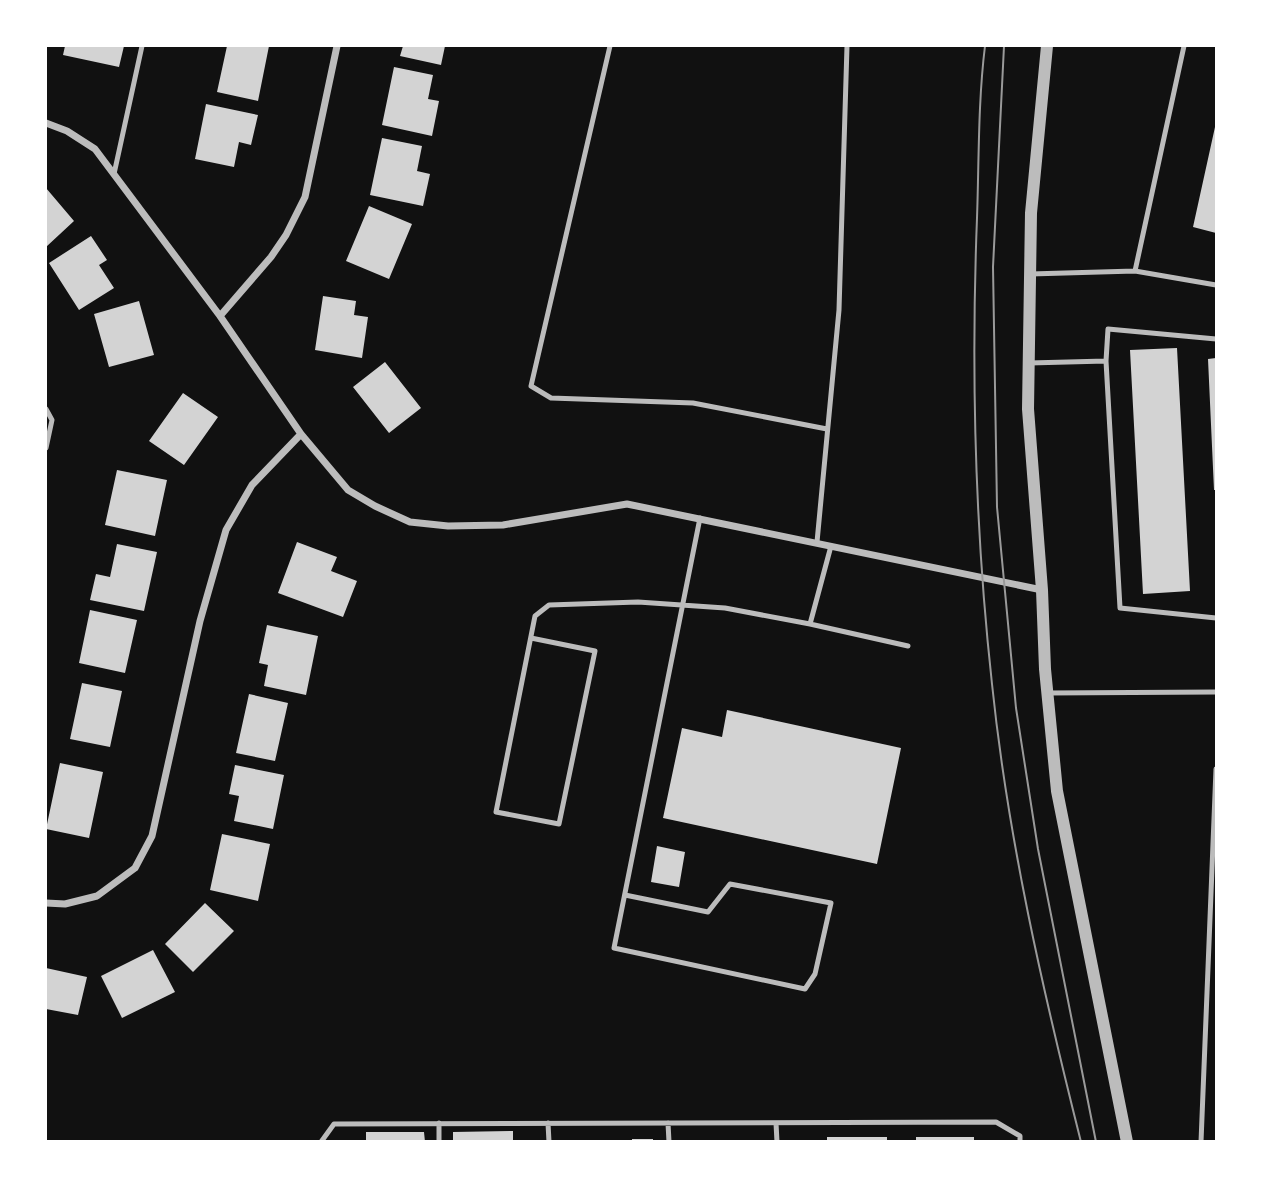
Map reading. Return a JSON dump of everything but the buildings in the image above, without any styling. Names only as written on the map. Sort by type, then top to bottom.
[{"type":"street","points":[[220,316],[271,257],[305,197],[337,46]]},
{"type":"street","points":[[1047,46],[1031,213],[1028,409],[1048,693],[1057,791],[1127,1142]]},
{"type":"street","points":[[46,123],[67,131],[95,149],[220,316],[301,434],[348,490],[410,522],[448,526],[503,525],[627,504],[1042,590]]},
{"type":"street","points":[[46,902],[65,904],[97,896],[135,868],[141,858],[152,836],[200,621],[226,530],[252,485],[301,434]]},
{"type":"lane","points":[[114,174],[142,46]]},
{"type":"lane","points":[[610,46],[531,386],[551,398],[693,403],[827,429]]},
{"type":"lane","points":[[817,542],[838,310],[847,46]]},
{"type":"lane","points":[[1135,271],[1184,46]]},
{"type":"lane","points":[[1030,274],[1135,271],[1216,285]]},
{"type":"lane","points":[[1216,340],[1108,328],[1106,361],[1120,608],[1216,618]]},
{"type":"lane","points":[[1028,363],[1106,361]]},
{"type":"lane","points":[[46,409],[52,420],[46,448]]},
{"type":"lane","points":[[625,895],[708,912],[730,884],[831,903],[815,974],[805,989],[614,948],[700,518]]},
{"type":"lane","points":[[810,624],[831,546]]},
{"type":"lane","points":[[531,638],[595,651],[559,824],[496,812],[535,616],[549,605],[638,602],[725,608],[908,646]]},
{"type":"lane","points":[[1048,693],[1216,692]]},
{"type":"lane","points":[[1201,1142],[1216,769]]},
{"type":"lane","points":[[321,1142],[334,1124],[996,1122],[1020,1136],[1020,1142]]},
{"type":"lane","points":[[439,1123],[439,1142]]},
{"type":"lane","points":[[548,1123],[549,1142]]},
{"type":"lane","points":[[668,1123],[669,1142]]},
{"type":"lane","points":[[776,1123],[778,1142]]},
{"type":"tram line","points":[[985,46],[979,132],[974,334],[978,509],[986,626],[999,742],[1017,857],[1040,972],[1081,1142]]},
{"type":"tram line","points":[[1004,46],[993,267],[997,507],[1016,708],[1038,849],[1096,1142]]}]
